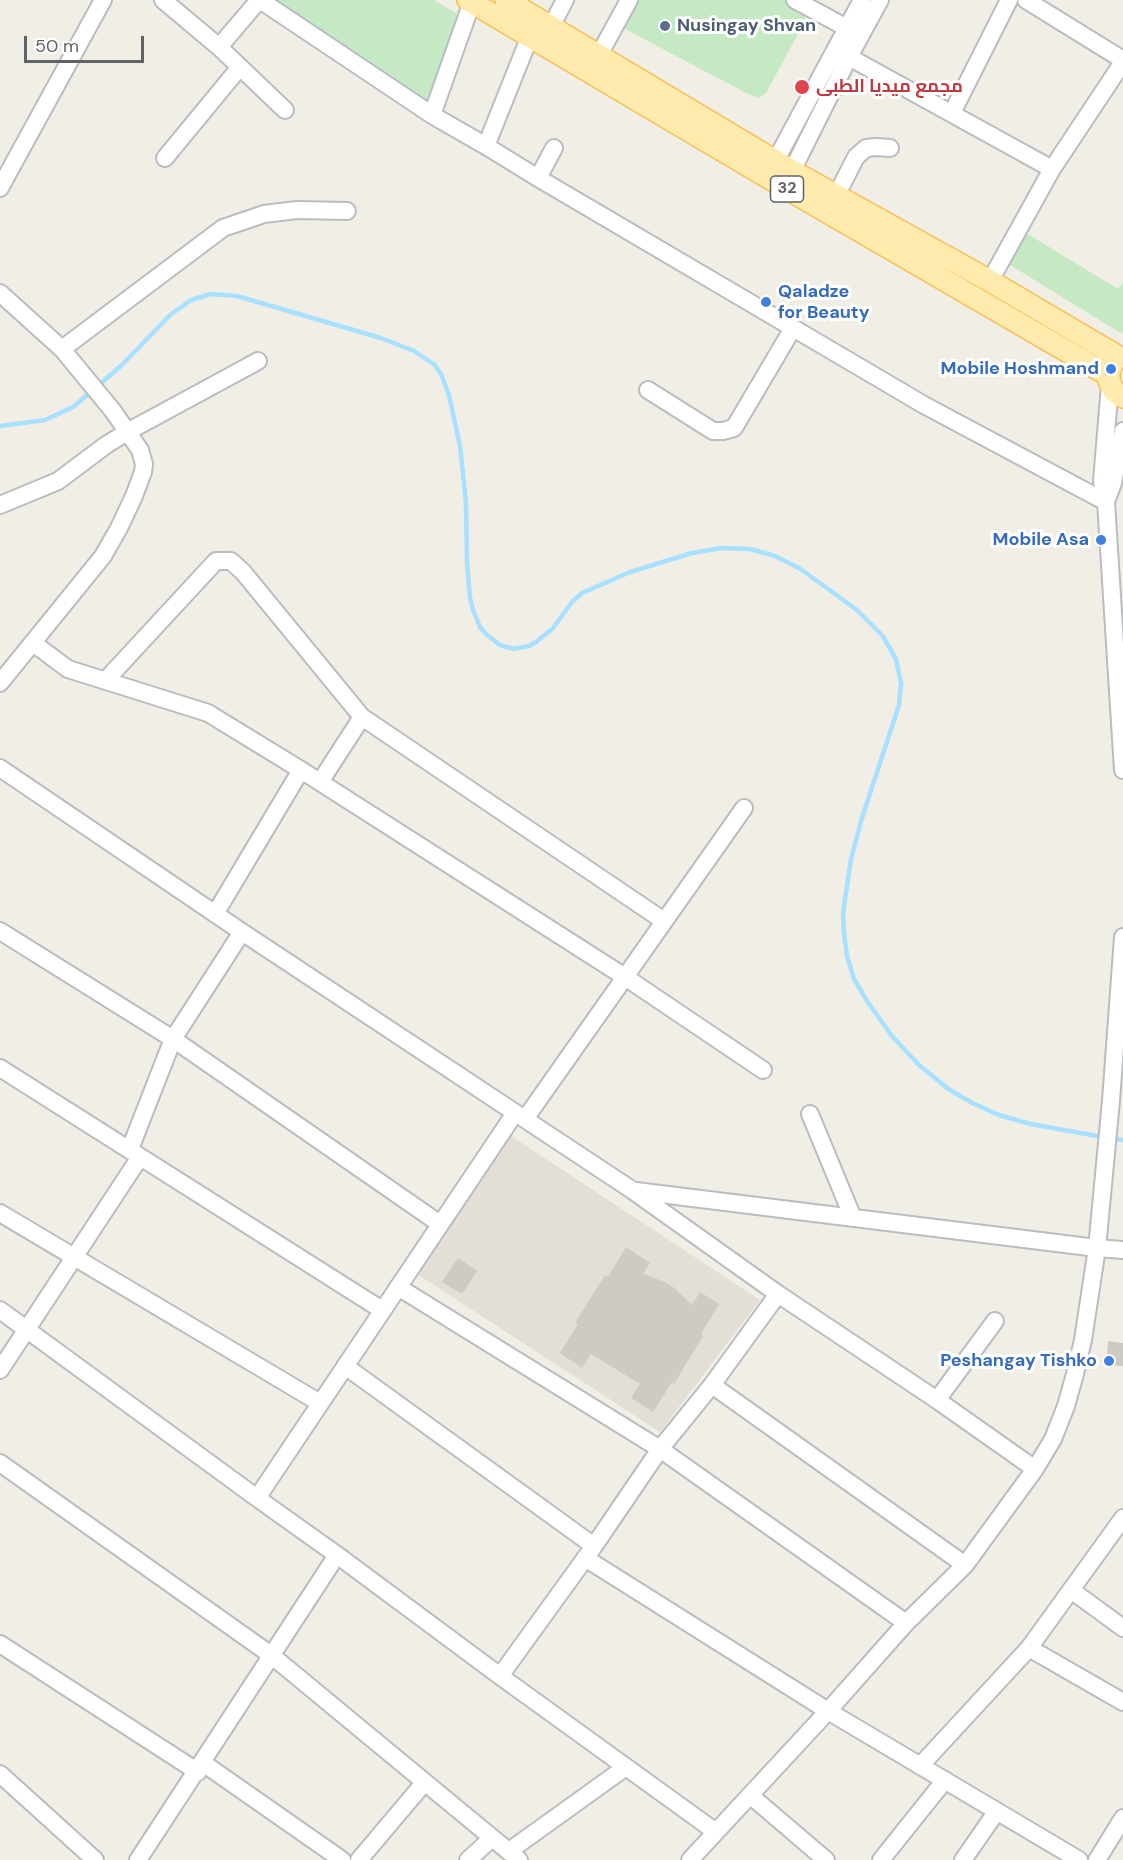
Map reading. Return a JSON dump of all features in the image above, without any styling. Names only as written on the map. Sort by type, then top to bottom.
[{"type":"main road","name":"32","points":[[506,0],[599,55],[780,174],[836,196],[990,281],[1117,374]]},
{"type":"main road","name":"32","points":[[470,1],[780,174],[1117,374]]},
{"type":"street","points":[[0,188],[103,0]]},
{"type":"street","points":[[163,0],[219,47],[285,110]]},
{"type":"street","points":[[219,47],[260,0],[432,115],[538,178],[924,405],[1106,502]]},
{"type":"street","points":[[551,27],[565,0]]},
{"type":"street","points":[[599,55],[629,0]]},
{"type":"street","points":[[795,0],[847,28]]},
{"type":"street","points":[[780,174],[862,0]]},
{"type":"street","points":[[780,174],[880,0]]},
{"type":"street","points":[[952,113],[1009,0]]},
{"type":"street","points":[[990,281],[1052,169],[1123,61],[1026,0]]},
{"type":"street","points":[[432,115],[470,1]]},
{"type":"street","points":[[486,146],[530,36]]},
{"type":"street","points":[[849,57],[1052,169]]},
{"type":"street","points":[[165,158],[240,67]]},
{"type":"street","points":[[538,178],[555,148]]},
{"type":"street","points":[[836,196],[856,157],[866,148],[890,148]]},
{"type":"street","points":[[62,349],[223,228],[264,213],[297,210],[347,211]]},
{"type":"street","points":[[0,293],[62,349],[128,432],[140,450],[144,464],[134,496],[103,556],[0,682]]},
{"type":"street","points":[[648,390],[713,431],[734,428],[793,328]]},
{"type":"street","points":[[0,505],[58,481],[106,445],[258,361]]},
{"type":"street","points":[[1117,374],[1102,471],[1119,675],[1123,770]]},
{"type":"street","points":[[1106,502],[1113,483],[1123,431]]},
{"type":"street","points":[[1106,520],[1123,531]]},
{"type":"street","points":[[105,681],[216,561],[231,561],[243,572],[362,717],[664,921]]},
{"type":"street","points":[[33,643],[69,669],[208,713],[625,977],[763,1070]]},
{"type":"street","points":[[320,782],[362,717]]},
{"type":"street","points":[[0,768],[215,914],[632,1190],[1035,1470]]},
{"type":"street","points":[[215,914],[301,770]]},
{"type":"street","points":[[257,1498],[440,1224],[625,977],[744,808]]},
{"type":"street","points":[[0,931],[173,1039],[440,1224]]},
{"type":"street","points":[[0,1370],[75,1258],[135,1153],[173,1039],[242,932]]},
{"type":"street","points":[[690,1860],[751,1796],[906,1623],[965,1565],[1035,1470],[1053,1440],[1076,1374],[1097,1248],[1104,1174],[1115,1098],[1123,938]]},
{"type":"street","points":[[0,1068],[382,1310]]},
{"type":"street","points":[[810,1114],[853,1218]]},
{"type":"street","points":[[632,1190],[1123,1250]]},
{"type":"street","points":[[0,1213],[320,1403]]},
{"type":"street","points":[[398,1287],[660,1449],[906,1623]]},
{"type":"street","points":[[500,1676],[590,1552],[660,1449],[712,1385],[778,1293]]},
{"type":"street","points":[[0,1310],[716,1832]]},
{"type":"street","points":[[937,1400],[995,1321]]},
{"type":"street","points":[[345,1366],[590,1552],[828,1711],[1079,1860]]},
{"type":"street","points":[[712,1385],[965,1565]]},
{"type":"street","points":[[0,1463],[271,1655],[514,1855],[626,1767]]},
{"type":"street","points":[[921,1766],[1029,1648],[1123,1518]]},
{"type":"street","points":[[138,1860],[338,1555]]},
{"type":"street","points":[[1071,1590],[1123,1628]]},
{"type":"street","points":[[0,1644],[200,1767],[342,1860]]},
{"type":"street","points":[[1029,1648],[1123,1702]]},
{"type":"street","points":[[0,1774],[95,1860]]},
{"type":"street","points":[[880,1860],[945,1780]]},
{"type":"street","points":[[359,1860],[424,1783]]},
{"type":"street","points":[[751,1796],[826,1860]]},
{"type":"street","points":[[963,1860],[997,1811]]},
{"type":"street","points":[[1096,1860],[1123,1818]]},
{"type":"street","points":[[468,1860],[492,1838]]},
{"type":"shaded area","points":[[511,1136],[760,1300],[660,1432],[417,1274]]},
{"type":"green space","points":[[278,0],[434,0],[457,14],[429,103],[320,31]]},
{"type":"green space","points":[[631,0],[791,0],[806,15],[804,23],[766,93],[759,98],[623,28]]},
{"type":"green space","points":[[1026,233],[1118,289],[1123,282],[1122,334],[1007,263]]},
{"type":"building","points":[[626,1247],[650,1263],[643,1274],[673,1287],[692,1305],[700,1292],[719,1304],[674,1384],[672,1382],[653,1412],[631,1398],[640,1384],[591,1354],[582,1368],[560,1353],[578,1324],[575,1323],[605,1275],[608,1277]]},
{"type":"building","points":[[458,1258],[477,1271],[462,1294],[442,1282]]},
{"type":"building","name":"Peshangay Tishko","points":[[1108,1341],[1123,1343],[1123,1366],[1106,1365]]},
{"type":"waterway","points":[[0,426],[45,420],[73,407],[122,365],[170,315],[191,300],[211,294],[237,296],[381,338],[414,351],[435,365],[449,395],[460,446],[466,502],[470,598],[480,627],[500,645],[514,649],[529,646],[553,628],[572,602],[582,593],[630,572],[692,553],[722,548],[750,549],[775,556],[799,568],[857,610],[882,635],[896,659],[901,683],[899,705],[851,859],[843,913],[847,956],[854,979],[892,1036],[919,1065],[947,1088],[999,1115],[1030,1124],[1103,1137]]},
{"type":"waterway","points":[[1111,1138],[1123,1140]]},
{"type":"place","name":"Nusingay Shvan","points":[[665,26]]},
{"type":"place","name":"مجمع میدیا الطبی","points":[[802,87]]},
{"type":"place","name":"Qaladze for Beauty","points":[[766,302]]},
{"type":"place","name":"Mobile Hoshmand","points":[[1111,369]]},
{"type":"place","name":"Mobile Asa","points":[[1101,540]]},
{"type":"place","name":"Peshangay Tishko","points":[[1109,1361]]}]
